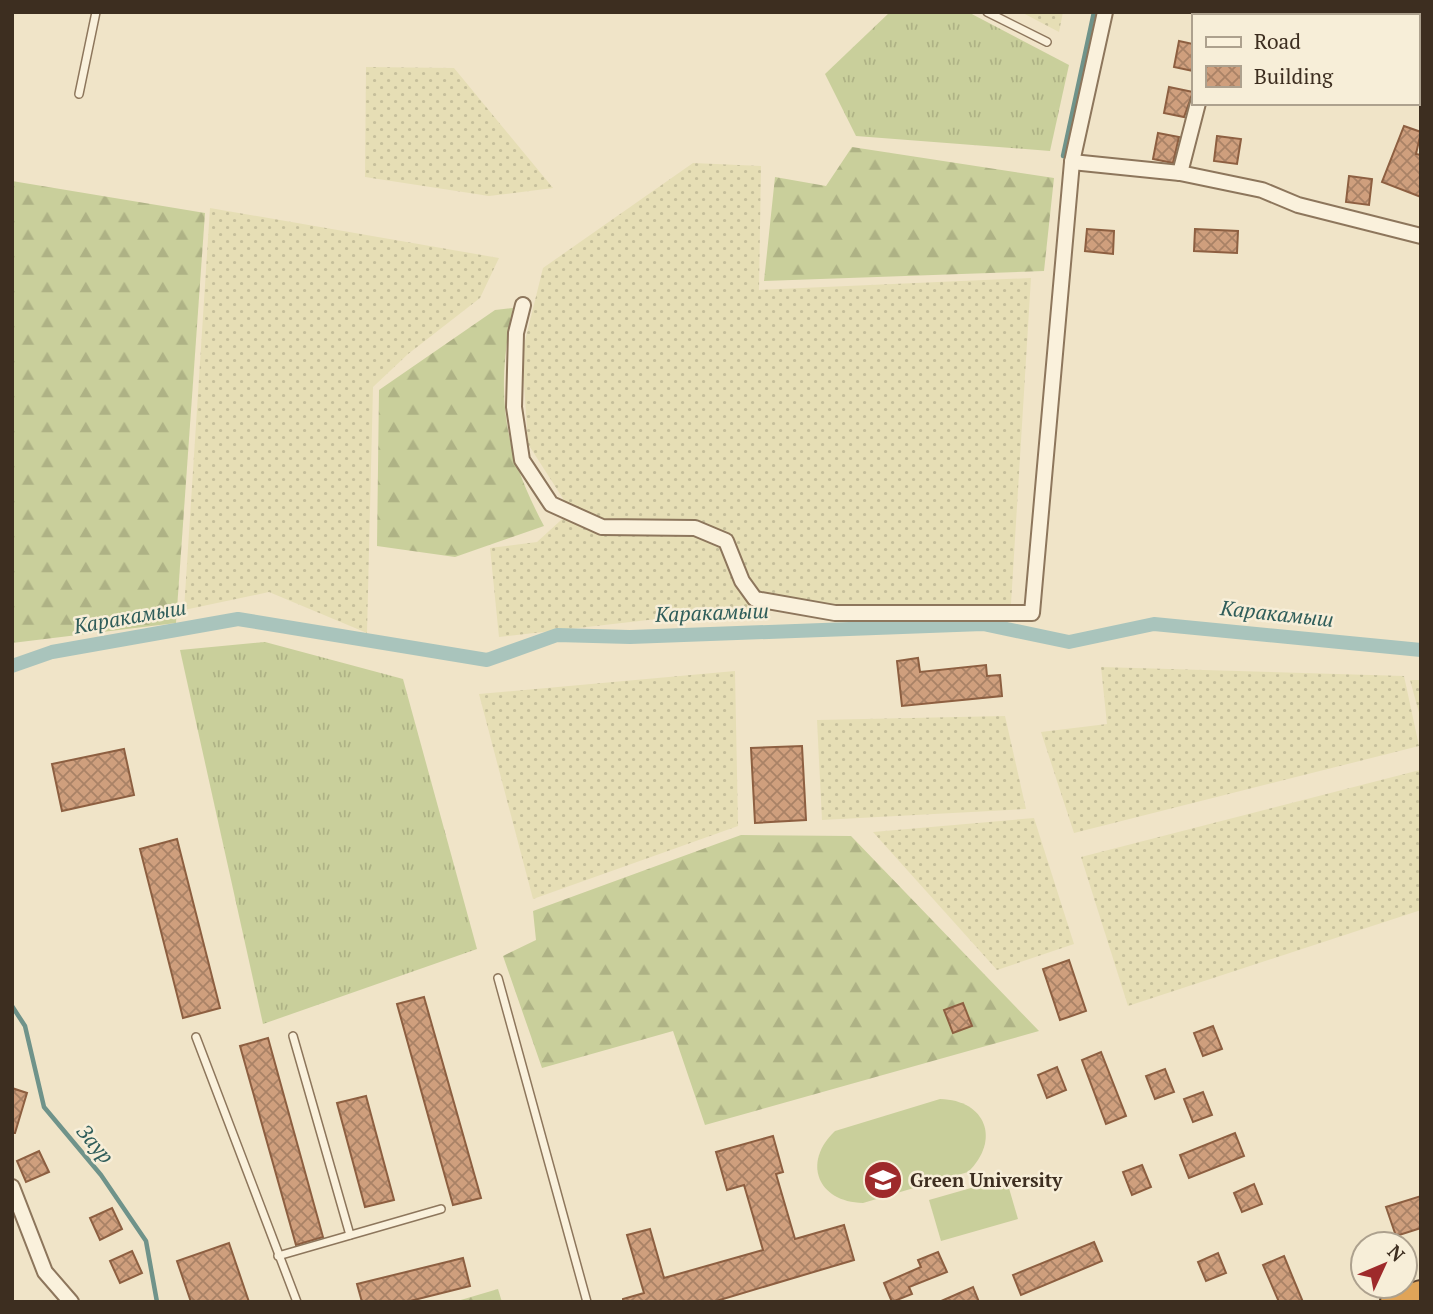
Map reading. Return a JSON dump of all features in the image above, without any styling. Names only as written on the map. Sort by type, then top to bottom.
[{"type":"highway","points":[[1393,1302],[1421,1293]]},
{"type":"street","points":[[523,305],[516,333],[514,407],[522,460],[551,504],[602,527],[695,528],[726,541],[742,581],[755,599],[835,613],[1032,614],[1072,162],[1105,12]]},
{"type":"street","points":[[1180,173],[1197,105]]},
{"type":"street","points":[[1072,162],[1180,173],[1262,190],[1298,205],[1421,236]]},
{"type":"street","points":[[12,1187],[45,1272],[71,1302]]},
{"type":"lane","points":[[79,94],[96,12]]},
{"type":"lane","points":[[987,12],[1047,42]]},
{"type":"lane","points":[[498,978],[587,1302]]},
{"type":"lane","points":[[293,1036],[350,1234]]},
{"type":"lane","points":[[196,1037],[297,1302]]},
{"type":"lane","points":[[278,1256],[441,1209]]},
{"type":"shaded area","points":[[1021,12],[1063,12],[1059,32]]},
{"type":"shaded area","points":[[366,67],[454,68],[553,188],[489,196],[365,177]]},
{"type":"shaded area","points":[[693,163],[761,166],[759,290],[1031,278],[1011,604],[744,609],[499,637],[490,548],[537,542],[571,511],[528,444],[522,353],[543,268]]},
{"type":"shaded area","points":[[210,208],[499,258],[480,298],[408,354],[373,387],[367,633],[269,592],[184,610]]},
{"type":"shaded area","points":[[1101,667],[1404,676],[1419,746],[1074,833],[1041,732],[1107,724]]},
{"type":"shaded area","points":[[735,671],[738,826],[533,899],[479,694]]},
{"type":"shaded area","points":[[1410,680],[1421,680],[1421,720]]},
{"type":"shaded area","points":[[1005,716],[1026,809],[822,820],[817,720]]},
{"type":"shaded area","points":[[1420,770],[1421,910],[1128,1006],[1081,857]]},
{"type":"shaded area","points":[[1034,818],[1074,944],[997,970],[873,832]]},
{"type":"green space","points":[[890,12],[968,12],[1069,65],[1050,151],[856,136],[825,74]]},
{"type":"green space","points":[[852,147],[1054,178],[1044,271],[764,281],[775,177],[826,186]]},
{"type":"green space","points":[[12,181],[205,213],[176,623],[12,643]]},
{"type":"green space","points":[[513,308],[504,368],[506,420],[519,472],[544,526],[455,557],[377,546],[379,390],[495,310]]},
{"type":"green space","points":[[265,642],[403,679],[477,949],[263,1024],[180,650]]},
{"type":"green space","points":[[741,835],[851,836],[1039,1031],[705,1125],[673,1031],[542,1068],[503,956],[536,940],[533,911]]},
{"type":"green space","points":[[940,1099],[968,1106],[978,1114],[984,1124],[984,1147],[968,1172],[863,1203],[847,1201],[825,1188],[817,1167],[819,1155],[835,1131]]},
{"type":"green space","points":[[1006,1178],[1018,1219],[941,1241],[929,1200]]},
{"type":"green space","points":[[498,1289],[502,1302],[454,1302]]},
{"type":"building","points":[[1179,41],[1192,44],[1192,71],[1174,67]]},
{"type":"building","points":[[1169,87],[1192,92],[1184,117],[1164,113]]},
{"type":"building","points":[[1404,126],[1421,132],[1416,154],[1421,155],[1421,197],[1382,182]]},
{"type":"building","points":[[1158,133],[1179,137],[1173,163],[1153,159]]},
{"type":"building","points":[[1217,136],[1241,139],[1237,164],[1214,161]]},
{"type":"building","points":[[1349,176],[1372,179],[1369,205],[1346,202]]},
{"type":"building","points":[[1087,229],[1114,231],[1113,254],[1085,251]]},
{"type":"building","points":[[1195,229],[1238,231],[1237,253],[1194,251]]},
{"type":"building","points":[[918,658],[920,672],[986,665],[987,676],[1000,675],[1002,696],[902,706],[897,661]]},
{"type":"building","points":[[802,746],[806,820],[755,823],[751,748]]},
{"type":"building","points":[[124,749],[134,795],[62,811],[52,764]]},
{"type":"building","points":[[177,839],[220,1008],[183,1018],[140,849]]},
{"type":"building","points":[[1069,960],[1086,1011],[1060,1020],[1043,969]]},
{"type":"building","points":[[424,997],[481,1198],[453,1205],[397,1004]]},
{"type":"building","points":[[963,1003],[972,1026],[953,1033],[944,1010]]},
{"type":"building","points":[[1213,1026],[1222,1049],[1203,1056],[1194,1033]]},
{"type":"building","points":[[268,1038],[323,1237],[296,1245],[240,1046]]},
{"type":"building","points":[[1101,1052],[1126,1116],[1106,1124],[1082,1060]]},
{"type":"building","points":[[1057,1067],[1066,1090],[1047,1098],[1038,1075]]},
{"type":"building","points":[[1165,1069],[1174,1092],[1155,1099],[1146,1076]]},
{"type":"building","points":[[12,1088],[27,1093],[15,1133],[12,1133]]},
{"type":"building","points":[[1203,1092],[1212,1115],[1193,1122],[1184,1099]]},
{"type":"building","points":[[366,1096],[394,1200],[365,1207],[337,1103]]},
{"type":"building","points":[[1235,1133],[1244,1156],[1189,1178],[1180,1155]]},
{"type":"building","points":[[773,1136],[783,1172],[776,1174],[795,1239],[844,1225],[854,1260],[713,1302],[623,1302],[623,1299],[644,1293],[627,1235],[650,1229],[664,1278],[763,1250],[744,1185],[727,1190],[716,1152]]},
{"type":"building","points":[[39,1151],[49,1172],[26,1182],[17,1161]]},
{"type":"building","points":[[1142,1165],[1151,1187],[1132,1195],[1123,1172]]},
{"type":"building","points":[[1254,1184],[1262,1204],[1242,1212],[1234,1193]]},
{"type":"building","points":[[1421,1196],[1421,1228],[1394,1230],[1386,1207]]},
{"type":"building","points":[[112,1208],[122,1229],[100,1240],[90,1218]]},
{"type":"building","points":[[1094,1242],[1102,1261],[1021,1295],[1013,1275]]},
{"type":"building","points":[[229,1243],[249,1302],[191,1302],[177,1261]]},
{"type":"building","points":[[132,1251],[142,1273],[120,1283],[110,1261]]},
{"type":"building","points":[[938,1252],[947,1272],[909,1287],[912,1294],[892,1302],[884,1283],[921,1267],[918,1260]]},
{"type":"building","points":[[1218,1253],[1226,1273],[1206,1281],[1198,1262]]},
{"type":"building","points":[[1284,1256],[1303,1302],[1279,1302],[1263,1265]]},
{"type":"building","points":[[463,1258],[470,1286],[406,1302],[362,1302],[357,1284]]},
{"type":"building","points":[[973,1287],[979,1302],[939,1302]]},
{"type":"waterway","points":[[1063,156],[1094,12]]},
{"type":"waterway","name":"Каракамыш","points":[[12,666],[52,652],[238,619],[487,660],[557,635],[630,637],[983,624],[1069,642],[1154,624],[1421,650]]},
{"type":"waterway","name":"Заур","points":[[12,1006],[25,1026],[44,1107],[101,1175],[146,1241],[157,1302]]},
{"type":"place","name":"Green University","points":[[883,1180]]}]
